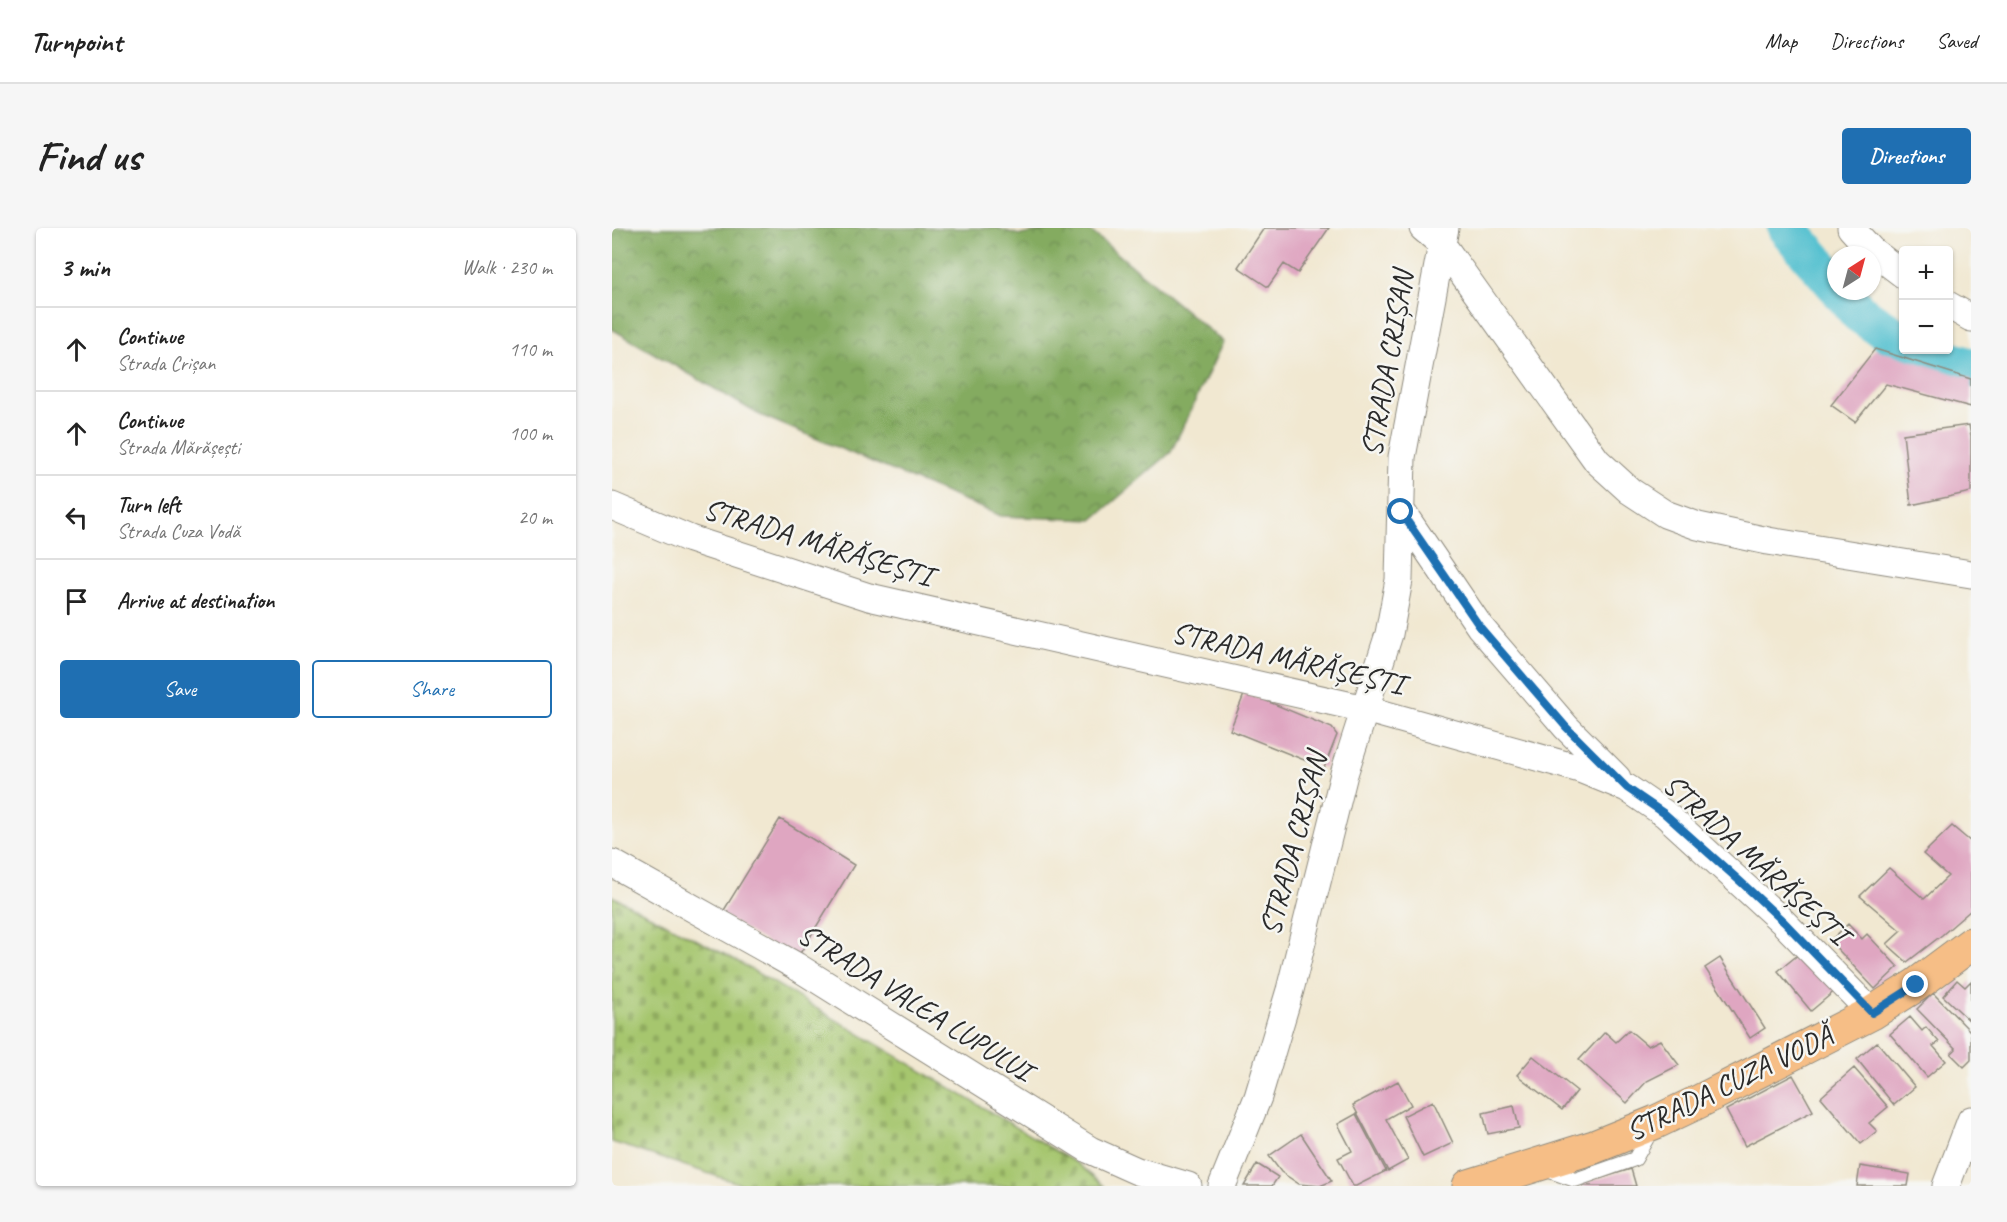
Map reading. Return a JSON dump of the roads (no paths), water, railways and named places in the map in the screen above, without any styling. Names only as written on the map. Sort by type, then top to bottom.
[{"type":"main road","name":"STRADA CUZA VODĂ","points":[[1469,1186],[1594,1147],[1656,1122],[1872,1013],[1916,985],[1971,944]]},
{"type":"street","points":[[1851,228],[1871,250],[1899,270]]},
{"type":"street","points":[[1436,233],[1597,461],[1630,492],[1665,514],[1698,526],[1768,541],[1971,574]]},
{"type":"street","name":"STRADA CRIȘAN","points":[[1222,1186],[1258,1097],[1290,990],[1344,774],[1389,634],[1399,580],[1402,457],[1436,233]]},
{"type":"street","points":[[1953,307],[1971,318]]},
{"type":"street","name":"STRADA MĂRĂȘEȘTI","points":[[612,507],[690,539],[869,597],[1365,709],[1580,769],[1627,788],[1665,814],[1784,922],[1872,1013]]},
{"type":"street","points":[[1401,512],[1480,627],[1558,718],[1627,788]]},
{"type":"street","name":"STRADA VALEA LUPULUI","points":[[612,863],[796,966],[1090,1150],[1137,1171],[1188,1186]]},
{"type":"street","points":[[1947,1186],[1971,1120]]},
{"type":"waterway","points":[[1787,228],[1827,275]]},
{"type":"waterway","points":[[1848,300],[1859,313],[1899,340]]},
{"type":"waterway","points":[[1928,354],[1971,368]]}]
